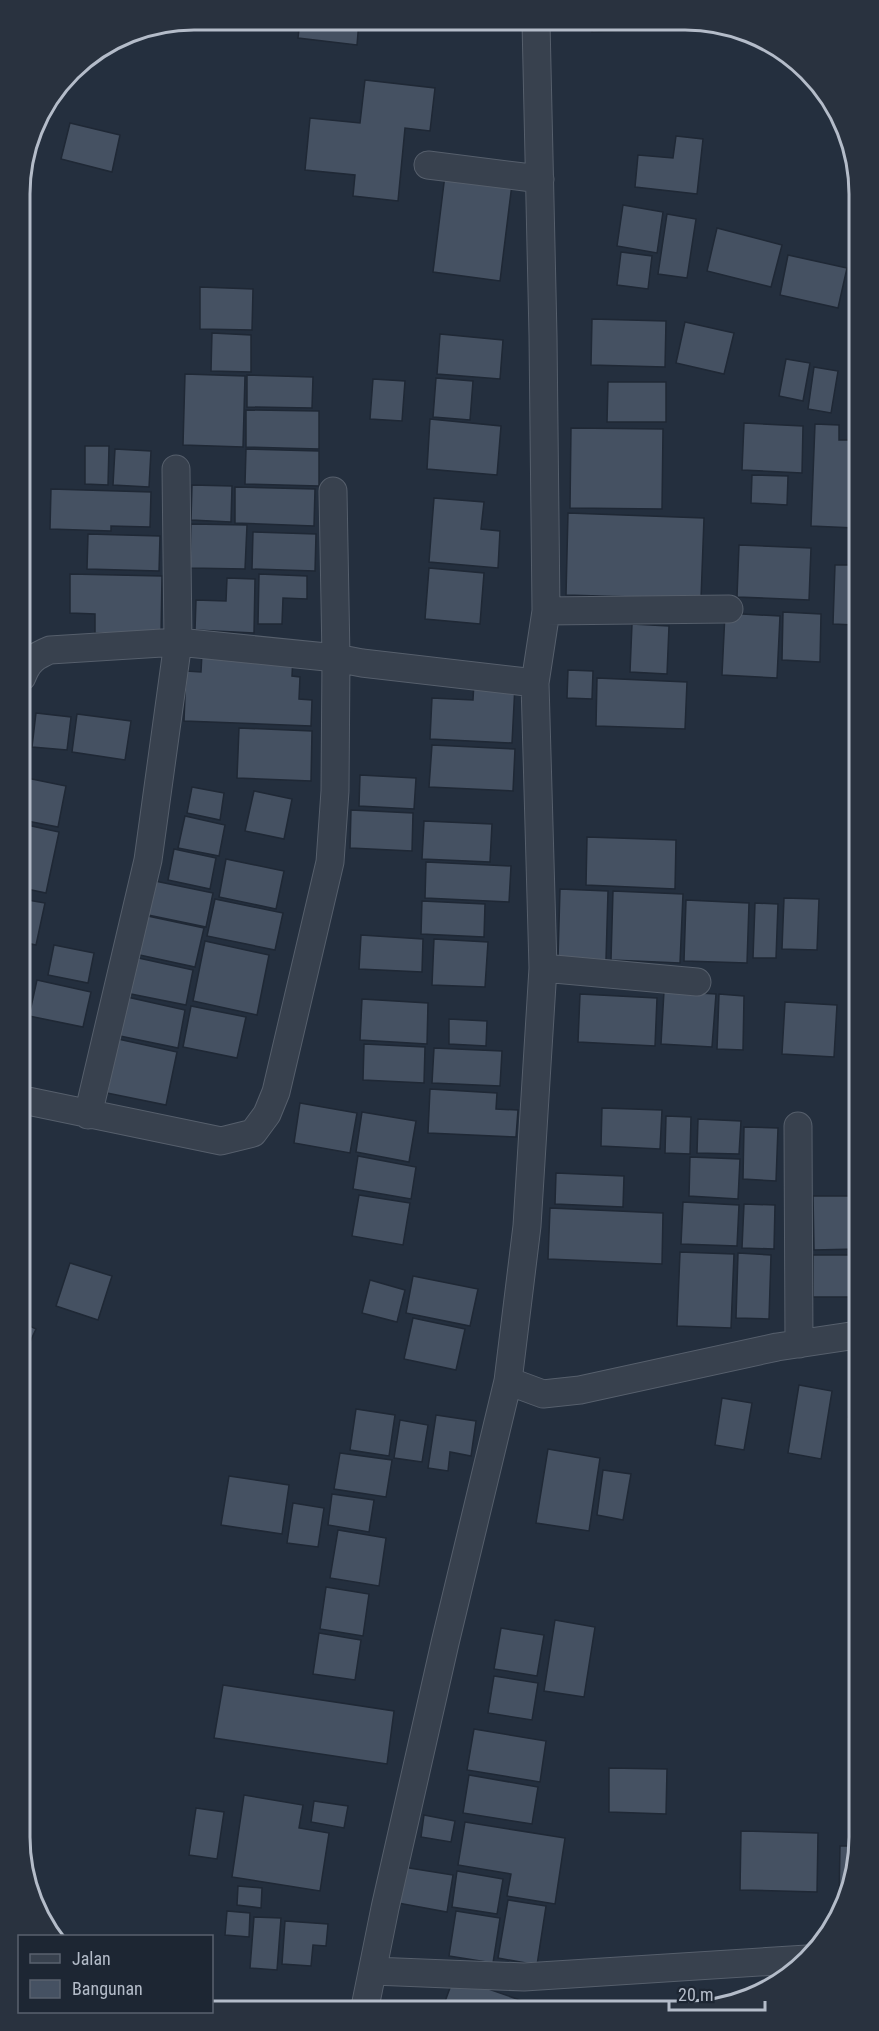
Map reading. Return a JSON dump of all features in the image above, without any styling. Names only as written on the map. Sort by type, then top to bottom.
[{"type":"street","points":[[366,2001],[442,1654],[508,1380],[526,1226],[543,968],[535,683],[546,610],[536,30]]},
{"type":"street","points":[[428,165],[540,179]]},
{"type":"street","points":[[88,1115],[148,860],[178,642],[176,469]]},
{"type":"street","points":[[30,1102],[221,1141],[253,1133],[267,1114],[276,1092],[330,862],[334,791],[336,658],[333,491]]},
{"type":"street","points":[[546,610],[729,609]]},
{"type":"street","points":[[30,661],[37,655],[50,650],[178,642],[336,658],[535,683]]},
{"type":"street","points":[[543,968],[697,982]]},
{"type":"street","points":[[798,1126],[799,1344]]},
{"type":"street","points":[[508,1380],[543,1394],[580,1390],[666,1370],[849,1336]]},
{"type":"street","points":[[373,1971],[524,1977],[793,1960]]},
{"type":"building","points":[[299,30],[358,30],[357,45],[298,38]]},
{"type":"building","points":[[592,30],[657,30],[592,32]]},
{"type":"building","points":[[365,80],[435,88],[430,131],[405,128],[398,201],[353,196],[355,175],[305,170],[310,118],[360,123]]},
{"type":"building","points":[[70,123],[120,135],[112,172],[61,159]]},
{"type":"building","points":[[676,136],[703,139],[697,194],[635,187],[638,155],[673,158]]},
{"type":"building","points":[[445,175],[512,184],[500,281],[433,272]]},
{"type":"building","points":[[623,205],[663,212],[657,253],[617,246]]},
{"type":"building","points":[[667,214],[696,219],[687,278],[658,274]]},
{"type":"building","points":[[717,228],[782,245],[771,287],[707,271]]},
{"type":"building","points":[[621,252],[652,256],[648,289],[617,285]]},
{"type":"building","points":[[788,255],[847,268],[838,308],[780,295]]},
{"type":"building","points":[[200,287],[253,289],[252,330],[200,329]]},
{"type":"building","points":[[592,319],[666,321],[665,367],[591,365]]},
{"type":"building","points":[[685,322],[734,333],[724,374],[676,363]]},
{"type":"building","points":[[212,333],[251,335],[251,372],[211,371]]},
{"type":"building","points":[[440,334],[503,340],[500,379],[437,374]]},
{"type":"building","points":[[786,359],[810,363],[803,401],[779,396]]},
{"type":"building","points":[[814,367],[838,371],[831,413],[808,409]]},
{"type":"building","points":[[185,374],[245,376],[243,447],[183,445]]},
{"type":"building","points":[[247,375],[313,377],[312,408],[247,407]]},
{"type":"building","points":[[436,378],[473,381],[470,420],[433,417]]},
{"type":"building","points":[[373,379],[405,381],[402,421],[370,419]]},
{"type":"building","points":[[608,382],[666,382],[666,422],[607,422]]},
{"type":"building","points":[[246,410],[319,411],[319,449],[246,447]]},
{"type":"building","points":[[430,419],[501,426],[497,475],[427,469]]},
{"type":"building","points":[[744,423],[803,426],[802,473],[742,470]]},
{"type":"building","points":[[815,424],[839,425],[839,440],[849,440],[849,528],[811,526]]},
{"type":"building","points":[[571,428],[663,429],[662,509],[570,508]]},
{"type":"building","points":[[85,446],[109,446],[108,485],[85,484]]},
{"type":"building","points":[[115,449],[151,451],[149,487],[113,485]]},
{"type":"building","points":[[246,449],[319,451],[319,486],[245,484]]},
{"type":"building","points":[[752,475],[788,476],[787,505],[751,503]]},
{"type":"building","points":[[192,485],[232,486],[231,522],[191,520]]},
{"type":"building","points":[[235,487],[315,489],[314,526],[235,523]]},
{"type":"building","points":[[51,489],[151,492],[150,527],[111,526],[111,531],[50,529]]},
{"type":"building","points":[[434,498],[484,502],[481,529],[500,531],[498,568],[429,562]]},
{"type":"building","points":[[568,513],[704,518],[701,599],[566,595]]},
{"type":"building","points":[[191,524],[247,525],[245,569],[190,568]]},
{"type":"building","points":[[253,532],[316,534],[315,571],[252,569]]},
{"type":"building","points":[[88,534],[160,536],[159,571],[87,569]]},
{"type":"building","points":[[739,545],[811,548],[809,600],[737,597]]},
{"type":"building","points":[[835,565],[849,565],[849,625],[833,624]]},
{"type":"building","points":[[429,568],[484,573],[480,624],[425,619]]},
{"type":"building","points":[[70,574],[162,576],[161,635],[95,633],[95,614],[70,613]]},
{"type":"building","points":[[259,574],[307,576],[307,599],[283,598],[282,624],[258,624]]},
{"type":"building","points":[[227,578],[255,579],[254,633],[195,630],[196,600],[226,601]]},
{"type":"building","points":[[783,612],[821,614],[820,662],[782,660]]},
{"type":"building","points":[[725,613],[780,616],[777,678],[722,675]]},
{"type":"building","points":[[632,624],[669,626],[667,674],[630,672]]},
{"type":"building","points":[[202,653],[293,657],[292,676],[300,677],[299,699],[312,700],[311,726],[184,721],[186,671],[201,672]]},
{"type":"building","points":[[568,670],[593,671],[592,699],[567,698]]},
{"type":"building","points":[[597,678],[687,682],[685,729],[596,726]]},
{"type":"building","points":[[474,682],[515,685],[512,743],[430,739],[432,698],[473,700]]},
{"type":"building","points":[[36,713],[71,717],[67,750],[32,747]]},
{"type":"building","points":[[77,714],[131,721],[125,760],[72,752]]},
{"type":"building","points":[[239,728],[312,731],[311,781],[237,778]]},
{"type":"building","points":[[432,745],[515,749],[513,791],[429,787]]},
{"type":"building","points":[[360,775],[416,778],[414,809],[359,806]]},
{"type":"building","points":[[30,779],[66,786],[58,827],[30,822]]},
{"type":"building","points":[[192,787],[224,793],[220,820],[187,813]]},
{"type":"building","points":[[254,791],[292,799],[284,839],[245,831]]},
{"type":"building","points":[[351,810],[413,813],[412,851],[350,848]]},
{"type":"building","points":[[185,816],[225,825],[219,856],[178,848]]},
{"type":"building","points":[[424,821],[492,824],[490,862],[422,859]]},
{"type":"building","points":[[30,826],[59,832],[46,893],[30,890]]},
{"type":"building","points":[[587,837],[676,840],[675,889],[586,885]]},
{"type":"building","points":[[174,849],[216,858],[210,889],[168,880]]},
{"type":"building","points":[[226,859],[284,871],[276,909],[219,897]]},
{"type":"building","points":[[426,862],[511,866],[509,902],[425,898]]},
{"type":"building","points":[[155,881],[213,893],[206,927],[148,915]]},
{"type":"building","points":[[560,889],[608,891],[606,960],[558,958]]},
{"type":"building","points":[[613,891],[683,894],[680,963],[611,960]]},
{"type":"building","points":[[784,898],[819,899],[817,950],[782,949]]},
{"type":"building","points":[[215,899],[283,913],[275,950],[207,936]]},
{"type":"building","points":[[30,900],[45,903],[36,945],[30,944]]},
{"type":"building","points":[[686,900],[749,903],[747,963],[684,961]]},
{"type":"building","points":[[422,901],[485,904],[484,937],[421,934]]},
{"type":"building","points":[[755,903],[778,904],[776,958],[753,958]]},
{"type":"building","points":[[143,915],[204,928],[195,967],[135,954]]},
{"type":"building","points":[[361,935],[423,939],[422,972],[359,969]]},
{"type":"building","points":[[434,939],[488,942],[485,987],[432,985]]},
{"type":"building","points":[[205,941],[269,955],[257,1015],[193,1001]]},
{"type":"building","points":[[54,945],[94,953],[88,983],[48,975]]},
{"type":"building","points":[[134,957],[193,970],[186,1005],[126,993]]},
{"type":"building","points":[[37,980],[91,992],[83,1027],[30,1016]]},
{"type":"building","points":[[664,991],[716,994],[712,1047],[661,1044]]},
{"type":"building","points":[[580,994],[657,998],[655,1046],[578,1042]]},
{"type":"building","points":[[719,994],[744,996],[743,1050],[717,1049]]},
{"type":"building","points":[[127,997],[185,1010],[178,1048],[120,1036]]},
{"type":"building","points":[[362,999],[428,1003],[427,1044],[360,1040]]},
{"type":"building","points":[[785,1002],[837,1005],[834,1057],[782,1054]]},
{"type":"building","points":[[191,1006],[246,1017],[237,1058],[183,1047]]},
{"type":"building","points":[[449,1019],[487,1021],[486,1046],[449,1044]]},
{"type":"building","points":[[118,1039],[177,1052],[166,1105],[107,1093]]},
{"type":"building","points":[[364,1044],[425,1047],[424,1083],[363,1080]]},
{"type":"building","points":[[434,1048],[502,1051],[500,1086],[432,1083]]},
{"type":"building","points":[[430,1089],[497,1093],[496,1109],[518,1110],[516,1137],[428,1133]]},
{"type":"building","points":[[300,1103],[357,1113],[350,1153],[294,1143]]},
{"type":"building","points":[[602,1108],[662,1110],[660,1149],[601,1146]]},
{"type":"building","points":[[362,1112],[416,1121],[409,1162],[356,1152]]},
{"type":"building","points":[[666,1116],[691,1117],[690,1154],[665,1153]]},
{"type":"building","points":[[698,1119],[741,1121],[739,1154],[697,1153]]},
{"type":"building","points":[[744,1127],[778,1128],[776,1181],[743,1179]]},
{"type":"building","points":[[358,1156],[416,1167],[411,1199],[353,1189]]},
{"type":"building","points":[[690,1157],[740,1159],[738,1199],[689,1196]]},
{"type":"building","points":[[556,1173],[624,1176],[623,1207],[555,1204]]},
{"type":"building","points":[[359,1195],[410,1203],[403,1245],[352,1236]]},
{"type":"building","points":[[813,1196],[849,1196],[849,1249],[814,1250]]},
{"type":"building","points":[[683,1202],[739,1205],[737,1246],[681,1244]]},
{"type":"building","points":[[744,1204],[775,1205],[774,1249],[742,1248]]},
{"type":"building","points":[[550,1208],[663,1213],[662,1264],[548,1259]]},
{"type":"building","points":[[680,1252],[734,1254],[731,1328],[677,1326]]},
{"type":"building","points":[[738,1253],[771,1255],[769,1319],[736,1318]]},
{"type":"building","points":[[813,1255],[849,1255],[849,1297],[813,1297]]},
{"type":"building","points":[[70,1263],[112,1276],[98,1320],[56,1306]]},
{"type":"building","points":[[413,1276],[478,1289],[470,1326],[406,1313]]},
{"type":"building","points":[[370,1280],[405,1290],[397,1322],[362,1313]]},
{"type":"building","points":[[413,1318],[465,1329],[456,1370],[404,1359]]},
{"type":"building","points":[[30,1326],[36,1329],[30,1342]]},
{"type":"building","points":[[799,1385],[832,1391],[821,1459],[788,1453]]},
{"type":"building","points":[[722,1398],[752,1403],[744,1450],[715,1445]]},
{"type":"building","points":[[356,1409],[395,1415],[389,1456],[350,1450]]},
{"type":"building","points":[[436,1415],[476,1421],[471,1456],[450,1452],[448,1471],[428,1468]]},
{"type":"building","points":[[400,1420],[428,1425],[422,1462],[394,1458]]},
{"type":"building","points":[[548,1449],[600,1458],[589,1531],[536,1523]]},
{"type":"building","points":[[340,1453],[392,1460],[386,1497],[334,1489]]},
{"type":"building","points":[[603,1470],[631,1474],[623,1520],[597,1515]]},
{"type":"building","points":[[229,1476],[289,1485],[282,1534],[221,1525]]},
{"type":"building","points":[[332,1494],[374,1500],[369,1532],[328,1525]]},
{"type":"building","points":[[293,1503],[324,1508],[318,1547],[287,1543]]},
{"type":"building","points":[[338,1530],[386,1538],[379,1586],[330,1578]]},
{"type":"building","points":[[326,1587],[369,1594],[363,1636],[320,1629]]},
{"type":"building","points":[[555,1620],[595,1627],[584,1697],[544,1691]]},
{"type":"building","points":[[501,1628],[544,1635],[537,1676],[494,1669]]},
{"type":"building","points":[[319,1633],[361,1640],[355,1680],[313,1674]]},
{"type":"building","points":[[494,1676],[538,1683],[532,1720],[488,1713]]},
{"type":"building","points":[[223,1685],[394,1711],[387,1764],[214,1738]]},
{"type":"building","points":[[474,1729],[546,1741],[540,1782],[467,1770]]},
{"type":"building","points":[[609,1768],[667,1769],[666,1814],[609,1812]]},
{"type":"building","points":[[469,1775],[538,1787],[532,1824],[463,1813]]},
{"type":"building","points":[[244,1795],[303,1805],[299,1828],[329,1833],[320,1891],[232,1877]]},
{"type":"building","points":[[314,1801],[348,1806],[344,1828],[311,1822]]},
{"type":"building","points":[[196,1808],[224,1812],[217,1859],[189,1855]]},
{"type":"building","points":[[424,1815],[455,1821],[451,1842],[421,1837]]},
{"type":"building","points":[[465,1822],[565,1838],[555,1904],[507,1896],[511,1874],[458,1865]]},
{"type":"building","points":[[741,1831],[818,1833],[817,1892],[740,1890]]},
{"type":"building","points":[[840,1846],[849,1846],[848,1859],[839,1893]]},
{"type":"building","points":[[403,1867],[453,1875],[447,1912],[398,1903]]},
{"type":"building","points":[[457,1871],[503,1879],[497,1914],[452,1907]]},
{"type":"building","points":[[238,1886],[262,1888],[261,1908],[237,1905]]},
{"type":"building","points":[[508,1900],[546,1906],[537,1965],[498,1958]]},
{"type":"building","points":[[227,1911],[250,1913],[249,1937],[225,1935]]},
{"type":"building","points":[[456,1911],[500,1918],[493,1963],[449,1956]]},
{"type":"building","points":[[254,1917],[281,1918],[277,1970],[250,1968]]},
{"type":"building","points":[[285,1921],[328,1924],[326,1946],[313,1945],[311,1966],[282,1964]]},
{"type":"building","points":[[454,1977],[523,2001],[445,2001]]}]
